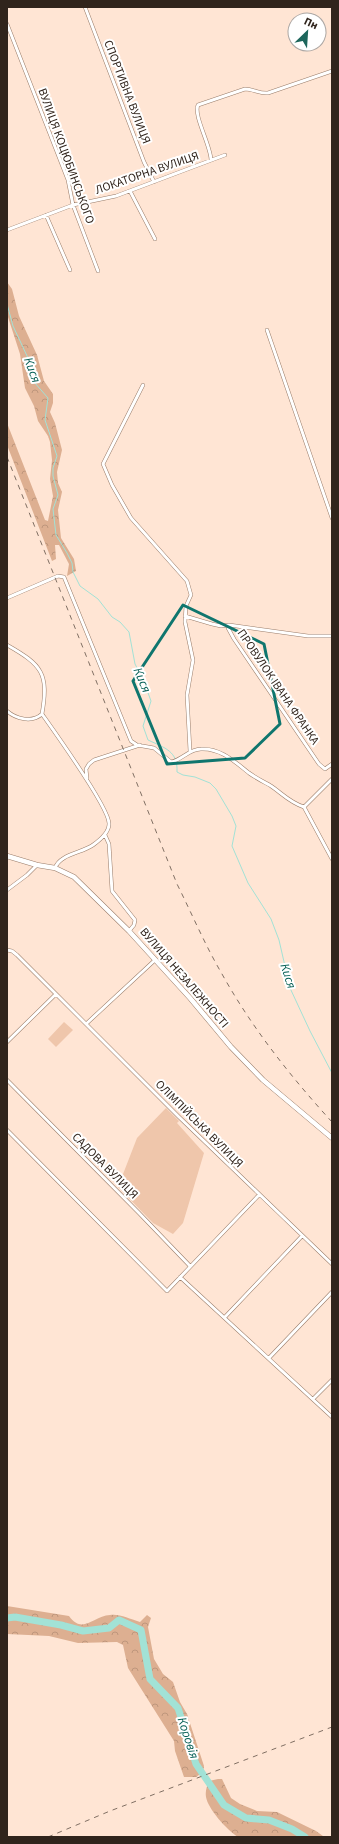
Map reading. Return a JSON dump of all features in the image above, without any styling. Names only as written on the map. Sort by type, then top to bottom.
[{"type":"street","name":"СПОРТИВНА ВУЛИЦЯ","points":[[85,7],[144,162],[154,182]]},
{"type":"street","name":"ВУЛИЦЯ КОЦЮБИНСЬКОГО","points":[[7,24],[68,180],[73,205],[98,271]]},
{"type":"street","points":[[211,160],[207,141],[197,112],[198,105],[245,89],[262,93],[268,92],[332,71]]},
{"type":"street","name":"ЛОКАТОРНА ВУЛИЦЯ","points":[[7,230],[73,205],[116,196],[225,155]]},
{"type":"street","points":[[130,191],[155,240]]},
{"type":"street","points":[[46,215],[70,270]]},
{"type":"street","points":[[267,330],[332,518]]},
{"type":"street","points":[[143,385],[103,464],[112,485],[131,518],[188,583],[191,595],[187,604],[185,624],[193,660],[188,695],[190,751]]},
{"type":"street","points":[[7,598],[58,576],[64,577],[129,737],[134,743],[154,748],[169,761],[173,762],[190,751],[206,749],[222,753],[272,787],[292,803],[304,807],[332,859]]},
{"type":"street","points":[[185,616],[221,626],[229,625],[308,636],[332,636]]},
{"type":"street","name":"ПРОВУЛОК ІВАНА ФРАНКА","points":[[229,625],[228,628],[234,639],[319,764],[325,768],[332,764]]},
{"type":"street","points":[[7,645],[30,658],[38,667],[46,692],[42,714],[87,781],[108,817],[109,825],[105,835],[92,846],[60,860],[55,868]]},
{"type":"street","points":[[7,711],[14,716],[22,718],[34,718],[42,714]]},
{"type":"street","points":[[87,781],[86,769],[92,761],[140,745]]},
{"type":"street","points":[[304,807],[332,778]]},
{"type":"street","points":[[105,835],[109,844],[112,891],[135,920],[134,925],[129,931]]},
{"type":"street","name":"ВУЛИЦЯ НЕЗАЛЕЖНОСТІ","points":[[7,856],[37,865],[55,868],[74,877],[129,931],[231,1047],[263,1080],[332,1138]]},
{"type":"street","points":[[7,890],[27,875],[37,865]]},
{"type":"street","name":"ОЛІМПІЙСЬКА ВУЛИЦЯ","points":[[7,950],[12,951],[17,955],[259,1195],[332,1264]]},
{"type":"street","points":[[86,1024],[155,960]]},
{"type":"street","points":[[7,1042],[56,994]]},
{"type":"street","name":"САДОВА ВУЛИЦЯ","points":[[7,1080],[190,1266]]},
{"type":"street","points":[[7,1130],[167,1291],[259,1195]]},
{"type":"street","points":[[225,1317],[302,1236]]},
{"type":"street","points":[[180,1277],[332,1417]]},
{"type":"street","points":[[269,1358],[332,1292]]},
{"type":"street","points":[[313,1399],[332,1380]]},
{"type":"highlighted area","points":[[183,605],[264,644],[280,724],[245,758],[167,764],[133,681]]},
{"type":"shaded area","points":[[64,1022],[73,1030],[56,1047],[48,1039]]},
{"type":"shaded area","points":[[166,1108],[179,1121],[177,1123],[204,1153],[183,1223],[173,1234],[153,1223],[118,1187],[137,1138]]},
{"type":"green space","points":[[7,282],[12,289],[19,316],[37,355],[44,381],[53,394],[53,403],[50,412],[55,423],[62,450],[57,472],[58,483],[62,492],[58,510],[61,538],[74,559],[76,571],[67,576],[69,564],[59,545],[55,545],[56,559],[52,561],[7,445],[7,423],[45,520],[48,521],[53,496],[50,479],[52,460],[50,442],[48,436],[38,421],[34,406],[25,388],[20,354],[7,314]]},
{"type":"green space","points":[[7,1606],[69,1616],[79,1624],[88,1623],[110,1615],[121,1616],[140,1622],[147,1615],[151,1618],[148,1627],[154,1659],[163,1674],[173,1682],[180,1702],[187,1714],[204,1766],[203,1772],[196,1777],[184,1777],[175,1751],[174,1741],[128,1668],[123,1645],[117,1642],[78,1643],[49,1636],[7,1634]]},
{"type":"green space","points":[[222,1779],[231,1798],[240,1804],[257,1811],[277,1812],[323,1836],[238,1837],[219,1819],[207,1802],[206,1793],[209,1781]]},
{"type":"waterway","name":"Кися","points":[[7,304],[13,326],[28,358],[34,382],[48,398],[45,420],[57,456],[53,468],[53,476],[58,495],[53,509],[56,535],[72,563],[73,572],[80,586],[98,599],[112,617],[120,622],[129,632],[135,664],[143,679],[151,701],[143,726],[148,740],[165,748],[173,755],[177,765],[177,772],[210,783],[216,789],[232,816],[236,826],[232,846],[248,883],[271,919],[279,940],[290,988],[332,1073]]},
{"type":"waterway","name":"Коровія","points":[[7,1618],[15,1617],[61,1625],[83,1631],[109,1628],[119,1620],[141,1630],[150,1679],[178,1708],[196,1764],[224,1805],[246,1818],[269,1820],[292,1829],[305,1837]]},
{"type":"railway","points":[[7,457],[177,884],[204,941],[234,994],[259,1033],[287,1070],[332,1122]]},
{"type":"railway","points":[[48,1837],[110,1811],[332,1727]]}]
